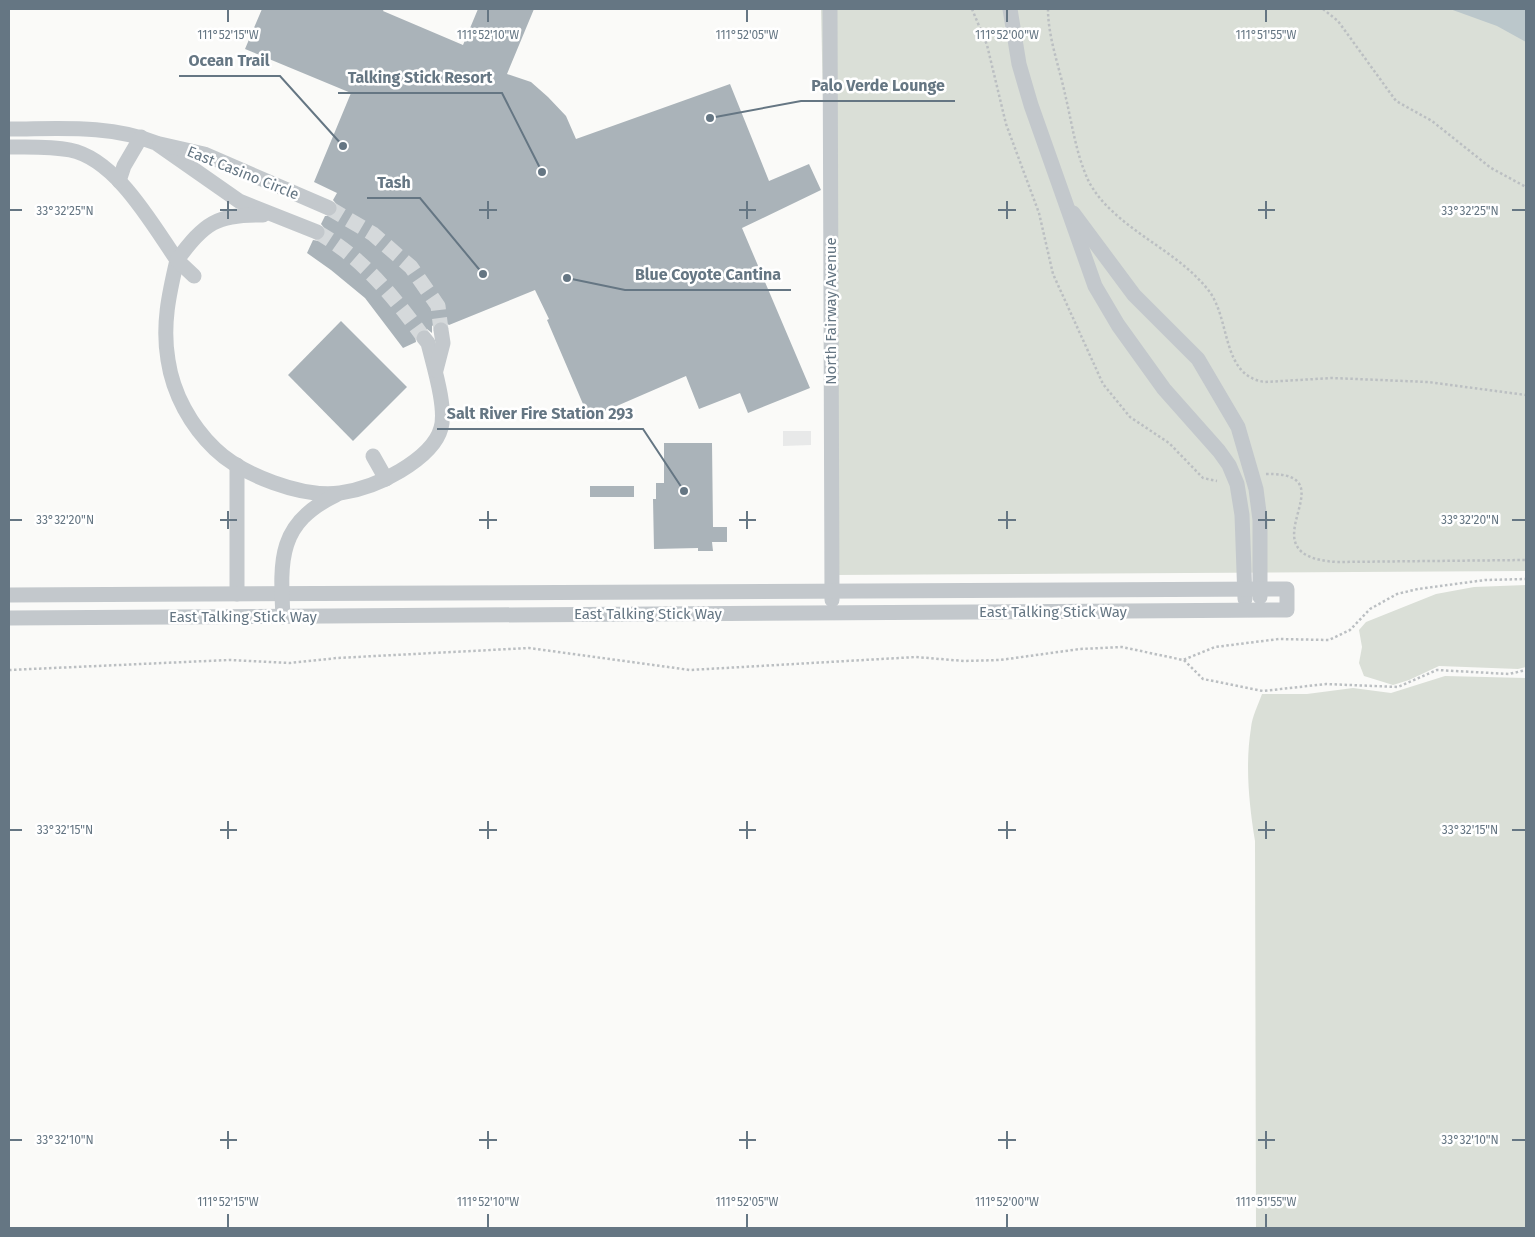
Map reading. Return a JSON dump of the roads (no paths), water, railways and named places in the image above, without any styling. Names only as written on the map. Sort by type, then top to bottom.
[{"type":"street","name":"North Fairway Avenue","points":[[830,9],[832,613]]},
{"type":"street","points":[[1010,9],[1019,64],[1031,105],[1048,158],[1095,286],[1118,326],[1164,389],[1229,465],[1240,498],[1252,589],[1253,611]]},
{"type":"street","name":"East Casino Circle","points":[[9,129],[87,130],[142,137],[156,143],[204,154],[329,208]]},
{"type":"street","points":[[119,181],[124,166],[142,137]]},
{"type":"street","name":"East Casino Circle","points":[[156,143],[239,201],[270,216],[317,232]]},
{"type":"street","points":[[9,147],[71,150],[96,161],[119,181],[177,260],[194,276]]},
{"type":"street","points":[[1066,204],[1134,295],[1198,359],[1238,427],[1256,489],[1260,520],[1252,589]]},
{"type":"street","name":"East Casino Circle","points":[[270,216],[231,216],[210,224],[197,234],[177,260],[166,312],[165,329],[168,361],[184,410],[215,450],[237,465],[278,484],[307,492],[340,493],[386,479],[414,462],[432,444],[441,428],[441,401],[428,343],[424,338]]},
{"type":"street","name":"East Casino Circle","points":[[435,374],[443,343],[441,330]]},
{"type":"street","points":[[373,456],[386,479]]},
{"type":"street","points":[[237,465],[237,594]]},
{"type":"street","points":[[283,617],[281,566],[285,546],[296,525],[316,505],[340,493]]},
{"type":"street","name":"East Talking Stick Way","points":[[9,595],[1287,589],[1287,610],[1253,611],[9,618]]},
{"type":"street","points":[[804,591],[804,614]]},
{"type":"street","points":[[526,592],[527,615]]},
{"type":"street","points":[[458,593],[458,616]]},
{"type":"tunnel","points":[[329,208],[373,234],[411,267],[438,306],[441,330]]},
{"type":"tunnel","points":[[317,232],[348,253],[363,266],[389,293],[424,338]]},
{"type":"place","name":"Palo Verde Lounge","points":[[710,118]]},
{"type":"place","name":"Ocean Trail","points":[[343,146]]},
{"type":"place","name":"Talking Stick Resort","points":[[542,172]]},
{"type":"place","name":"Tash","points":[[483,274]]},
{"type":"place","name":"Blue Coyote Cantina","points":[[567,278]]},
{"type":"place","name":"Salt River Fire Station 293","points":[[684,491]]}]
